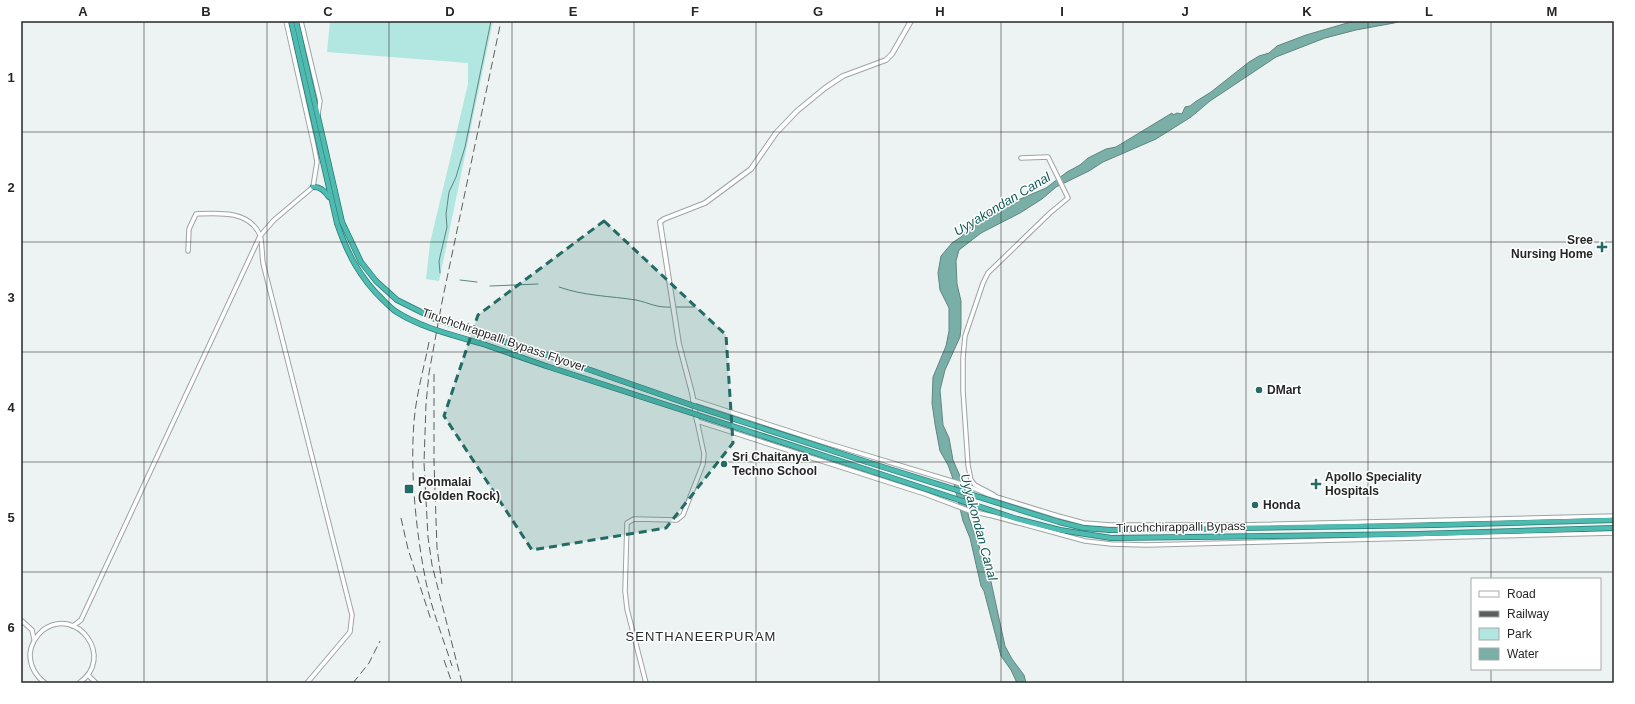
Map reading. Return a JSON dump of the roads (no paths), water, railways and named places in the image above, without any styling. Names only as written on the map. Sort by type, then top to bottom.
[{"type":"highway","name":"Tiruchchirappalli Bypass Flyover","points":[[291,21],[330,198],[339,222],[361,262],[376,281],[398,300],[435,319],[867,462],[880,462]]},
{"type":"highway","name":"Tiruchchirappalli Bypass Flyover","points":[[296,21],[318,117],[344,246],[354,266],[372,289],[394,310],[431,329],[884,475]]},
{"type":"highway","points":[[313,187],[316,186],[321,188],[330,198]]},
{"type":"highway","name":"Tiruchchirappalli Bypass","points":[[880,462],[888,468],[1059,522],[1084,528],[1110,530],[1433,525]]},
{"type":"highway","name":"Tiruchchirappalli Bypass","points":[[884,475],[1017,519],[1060,530],[1112,538],[1489,532],[1614,528]]},
{"type":"highway","points":[[1433,525],[1614,520]]},
{"type":"highway","points":[[1433,525],[1438,521]]},
{"type":"main road","points":[[697,421],[679,344],[660,222],[664,219],[705,204],[751,169],[776,133],[796,111],[843,76],[886,60],[892,54],[911,21]]},
{"type":"street","points":[[81,630],[81,620],[260,236],[274,220],[313,187],[316,169],[316,154],[286,21]]},
{"type":"street","points":[[301,21],[320,101],[318,117]]},
{"type":"street","points":[[999,498],[975,485],[968,465],[963,391],[965,336],[983,283],[988,273],[1045,217],[1068,198],[1048,157],[1021,158]]},
{"type":"street","points":[[188,251],[189,229],[196,214],[222,213],[242,218],[252,223],[260,236],[263,263],[352,615],[350,632],[307,683]]},
{"type":"street","points":[[693,400],[880,462],[968,486],[999,498],[1084,523],[1110,525],[1234,525],[1614,516]]},
{"type":"street","points":[[646,683],[626,603],[627,522],[634,519],[677,520],[683,515],[703,464],[704,454],[697,421],[926,494],[970,512],[993,516],[1060,536],[1085,541],[1111,544],[1152,545],[1614,533]]},
{"type":"street","points":[[21,620],[32,630],[34,640]]},
{"type":"street","points":[[73,626],[81,620]]},
{"type":"street","points":[[32,630],[43,630],[57,624],[73,626],[81,630],[90,639],[94,651],[93,664],[88,675],[80,683]]},
{"type":"street","points":[[42,682],[33,669],[31,661],[31,648],[34,640],[43,630]]},
{"type":"street","points":[[88,675],[96,683]]},
{"type":"water","points":[[1354,21],[1400,21],[1325,38],[1276,57],[1210,101],[1191,117],[1156,139],[1103,162],[1089,171],[1056,187],[1042,199],[1020,213],[981,233],[959,250],[956,261],[957,284],[961,301],[961,328],[960,337],[945,370],[940,390],[943,425],[949,438],[953,460],[963,483],[969,518],[990,577],[1005,646],[1012,659],[1024,675],[1026,683],[1017,683],[1011,670],[1001,656],[984,591],[981,586],[970,538],[963,521],[952,476],[940,451],[935,424],[932,403],[933,377],[946,346],[949,331],[949,308],[940,290],[938,273],[941,256],[970,226],[990,212],[1046,188],[1088,158],[1106,149],[1116,147],[1172,113],[1173,115],[1177,113],[1182,114],[1185,107],[1190,106],[1211,92],[1259,56],[1269,53],[1277,46],[1306,35]]},
{"type":"waterway","points":[[440,273],[439,261],[447,227],[446,214],[449,192],[456,177],[465,147],[491,21]]},
{"type":"waterway","points":[[460,280],[477,282]]},
{"type":"waterway","points":[[490,286],[538,284]]},
{"type":"waterway","points":[[559,287],[587,294],[636,300],[657,306],[672,307]]},
{"type":"waterway","points":[[675,307],[694,307]]},
{"type":"railway","points":[[462,683],[432,565],[428,537],[424,463],[426,404],[429,373],[442,302],[501,21]]},
{"type":"railway","points":[[429,342],[415,412],[413,482],[419,543],[428,592],[452,666]]},
{"type":"railway","points":[[434,374],[434,461],[437,548],[442,584]]},
{"type":"railway","points":[[401,518],[408,549],[431,620]]},
{"type":"railway","points":[[353,683],[369,663],[380,641]]},
{"type":"railway","points":[[444,660],[452,683]]},
{"type":"place","name":"Sree Nursing Home","points":[[1602,247]]},
{"type":"place","name":"DMart","points":[[1259,390]]},
{"type":"place","name":"Sri Chaitanya Techno School","points":[[724,464]]},
{"type":"place","name":"Apollo Speciality Hospitals","points":[[1316,484]]},
{"type":"place","name":"Ponmalai (Golden Rock)","points":[[409,489]]},
{"type":"place","name":"Honda","points":[[1255,505]]},
{"type":"district","name":"SENTHANEERPURAM","points":[[701,636]]},
{"type":"water label","name":"Uyyakondan Canal","points":[[1002,204]]},
{"type":"water label","name":"Uyyakondan Canal","points":[[979,527]]}]
